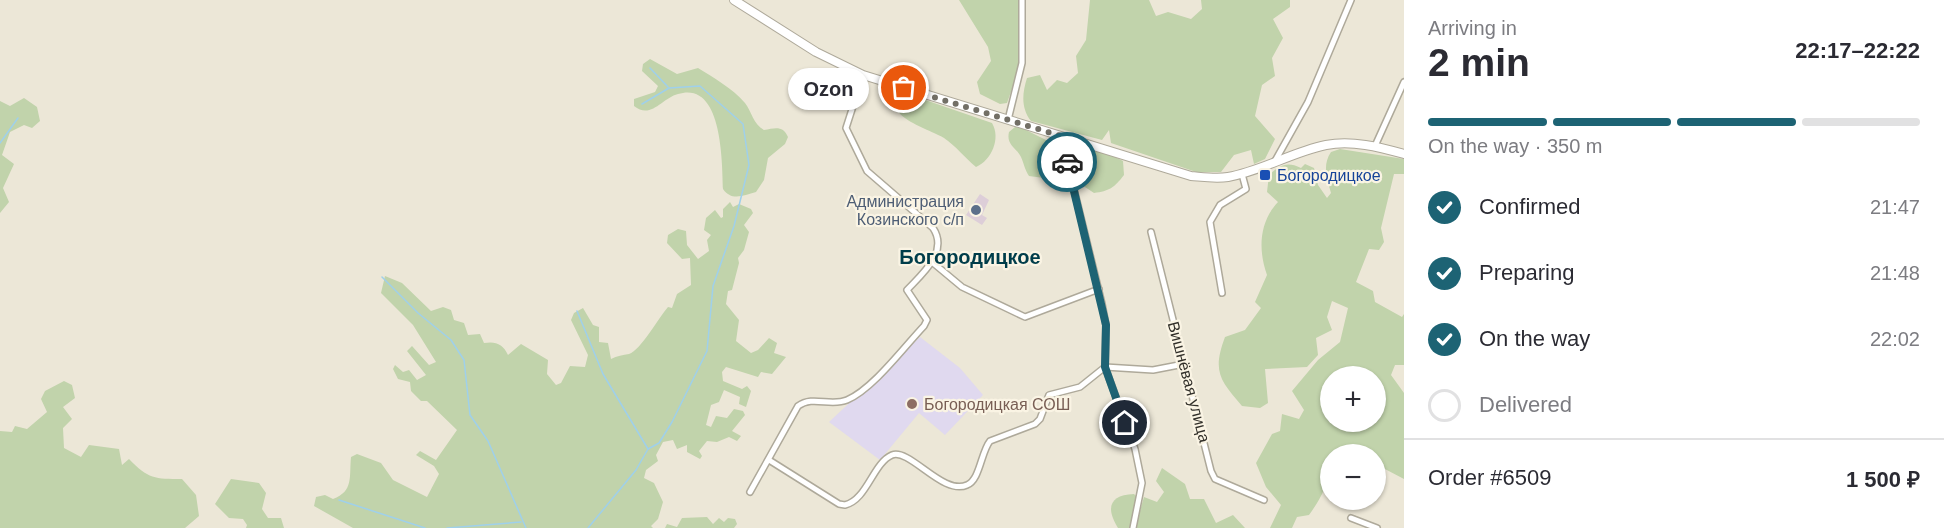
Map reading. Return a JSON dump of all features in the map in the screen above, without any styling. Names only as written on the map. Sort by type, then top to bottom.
[{"type":"street","points":[[734,0],[816,52],[862,75],[1191,176],[1226,177],[1242,174],[1328,145],[1375,146],[1404,154]]},
{"type":"street","points":[[1008,120],[1023,63],[1022,0]]},
{"type":"street","points":[[1275,162],[1308,102],[1351,0]]},
{"type":"street","points":[[750,492],[798,406],[805,400],[846,401],[865,388],[924,326],[927,320],[907,290],[932,262],[938,244],[933,228],[867,171],[846,128],[862,75]]},
{"type":"street","points":[[1375,146],[1404,82]]},
{"type":"street","points":[[1061,136],[1106,325],[1105,367],[1135,449],[1140,471],[1142,483],[1133,528]]},
{"type":"street","points":[[1222,293],[1210,222],[1220,205],[1246,189],[1242,174]]},
{"type":"street","name":"Вишнёвая улица","points":[[1151,232],[1215,479],[1264,500]]},
{"type":"street","points":[[932,262],[962,287],[1025,317],[1099,290]]},
{"type":"street","points":[[769,460],[839,504],[845,505],[858,497],[887,458],[896,454],[904,456],[943,481],[959,487],[966,486],[974,479],[990,441],[1035,424],[1040,419],[1049,395],[1080,387],[1105,367],[1153,370],[1184,364]]},
{"type":"street","points":[[1351,518],[1377,528]]},
{"type":"shaded area","name":"Богородицкая СОШ","points":[[920,337],[960,368],[983,395],[945,435],[919,413],[880,460],[829,422]]},
{"type":"green space","points":[[959,0],[1020,0],[1020,66],[1007,103],[1000,104],[980,94],[977,82],[991,61],[988,47]]},
{"type":"green space","points":[[1090,0],[1149,0],[1156,16],[1168,12],[1191,19],[1202,9],[1201,0],[1290,0],[1290,7],[1273,19],[1283,38],[1272,58],[1275,76],[1262,85],[1255,116],[1275,139],[1265,159],[1254,164],[1251,150],[1234,155],[1221,172],[1196,172],[1111,143],[1109,130],[1102,140],[1031,121],[1025,111],[1023,101],[1027,78],[1040,75],[1047,90],[1057,80],[1067,83],[1078,73],[1076,56],[1086,40]]},
{"type":"green space","points":[[650,59],[677,74],[698,68],[740,98],[764,130],[778,128],[786,133],[788,137],[785,144],[768,158],[764,180],[756,192],[734,196],[723,189],[717,126],[712,111],[704,99],[693,93],[678,94],[646,111],[634,106],[634,99],[655,92],[658,86],[642,71],[643,64]]},
{"type":"green space","points":[[908,94],[992,123],[996,135],[987,159],[976,167],[944,138],[901,114],[897,108],[899,101]]},
{"type":"green space","points":[[24,98],[37,107],[40,121],[32,128],[24,125],[10,132],[2,155],[14,164],[3,188],[9,202],[0,213],[0,101],[10,106]]},
{"type":"green space","points":[[1015,127],[1022,128],[1054,144],[1054,159],[1044,178],[1029,176],[1021,157],[1009,140],[1009,132]]},
{"type":"green space","points":[[1077,146],[1109,154],[1123,161],[1124,175],[1111,188],[1094,193],[1082,185],[1072,151]]},
{"type":"green space","points":[[1340,149],[1404,159],[1404,174],[1394,174],[1381,228],[1384,242],[1379,250],[1369,249],[1356,282],[1373,291],[1375,302],[1402,317],[1404,314],[1404,365],[1395,365],[1391,375],[1404,393],[1404,479],[1386,470],[1386,444],[1320,444],[1319,500],[1309,515],[1297,517],[1292,528],[1270,528],[1281,505],[1266,487],[1256,463],[1272,434],[1280,431],[1282,414],[1299,419],[1304,410],[1292,391],[1318,360],[1340,342],[1348,308],[1332,301],[1327,317],[1332,330],[1316,338],[1318,355],[1307,367],[1265,369],[1268,403],[1260,408],[1242,406],[1234,397],[1220,375],[1219,359],[1225,337],[1245,330],[1261,308],[1255,302],[1267,275],[1262,256],[1262,237],[1267,218],[1278,202],[1267,192],[1269,175],[1284,165],[1301,168],[1305,164],[1314,168],[1318,185],[1327,198],[1331,193],[1326,167],[1331,152]]},
{"type":"green space","points":[[730,202],[733,207],[739,204],[751,209],[753,213],[744,225],[749,232],[744,250],[738,258],[739,263],[732,290],[728,291],[726,304],[739,320],[736,341],[751,353],[758,350],[769,338],[777,343],[774,353],[786,357],[772,374],[761,372],[758,377],[726,367],[722,372],[723,381],[742,389],[747,386],[751,391],[746,407],[739,404],[740,397],[724,390],[719,402],[711,405],[706,425],[711,427],[716,416],[727,418],[734,409],[743,411],[745,415],[732,431],[741,436],[737,441],[729,437],[717,442],[707,441],[699,451],[702,456],[700,459],[687,452],[687,445],[677,449],[673,440],[663,442],[656,455],[658,461],[646,470],[644,478],[654,483],[663,502],[658,519],[651,526],[653,528],[353,528],[314,506],[316,497],[325,495],[333,499],[344,492],[349,482],[351,457],[357,454],[381,463],[393,480],[427,497],[439,474],[434,466],[416,455],[420,451],[436,460],[457,430],[427,401],[421,401],[411,391],[410,382],[398,379],[393,369],[395,365],[403,372],[409,370],[417,380],[426,375],[407,351],[412,346],[429,365],[436,362],[413,325],[381,293],[385,276],[402,283],[431,311],[443,307],[451,310],[454,320],[464,323],[468,335],[480,334],[484,343],[499,344],[508,355],[521,344],[548,360],[547,374],[556,385],[561,383],[570,366],[585,367],[588,355],[571,320],[574,313],[583,308],[593,325],[599,327],[599,342],[608,343],[611,359],[634,351],[668,307],[672,308],[677,294],[691,285],[690,258],[682,259],[667,243],[668,235],[678,229],[686,231],[687,245],[698,259],[709,251],[707,240],[711,235],[704,230],[706,218],[715,210],[721,218],[723,217],[723,209]]},
{"type":"green space","points":[[64,381],[72,385],[75,398],[63,407],[72,419],[63,428],[64,448],[81,457],[89,445],[119,449],[122,465],[129,459],[142,471],[152,476],[182,479],[196,495],[199,516],[185,528],[0,528],[0,431],[12,432],[15,426],[27,429],[47,412],[41,399],[45,391]]},
{"type":"green space","points":[[1162,468],[1185,484],[1190,499],[1204,499],[1216,523],[1233,515],[1245,528],[1135,528],[1144,497],[1157,502],[1164,492],[1156,481]]},
{"type":"green space","points":[[231,479],[259,483],[266,493],[262,509],[268,518],[281,518],[284,528],[246,528],[247,525],[243,519],[229,518],[215,504]]},
{"type":"green space","points":[[1134,494],[1137,497],[1131,528],[1118,528],[1112,514],[1112,504],[1120,497]]},
{"type":"green space","points":[[707,517],[713,524],[719,518],[724,522],[728,518],[735,519],[737,524],[734,528],[665,528],[667,524],[677,527],[682,518]]},
{"type":"building","name":"Администрация Козинского с/п","points":[[980,194],[989,200],[982,215],[987,218],[982,225],[966,215]]},
{"type":"waterway","points":[[650,68],[668,87]]},
{"type":"waterway","points":[[642,104],[669,88],[700,86],[743,124],[749,165],[734,226],[713,286],[707,351],[672,422],[659,443],[648,449]]},
{"type":"waterway","points":[[0,143],[18,118]]},
{"type":"waterway","points":[[382,277],[418,313],[451,340],[464,360],[470,415],[488,441],[526,528]]},
{"type":"waterway","points":[[577,311],[603,374],[648,449],[636,470],[588,528]]},
{"type":"waterway","points":[[339,500],[425,528]]},
{"type":"waterway","points":[[447,528],[521,522]]},
{"type":"way so far","points":[[904,88],[1061,136],[1067,162]]},
{"type":"place","name":"Ozon","points":[[904,88]]},
{"type":"place","name":"Богородицкое","points":[[1265,175]]},
{"type":"place","name":"Администрация Козинского с/п","points":[[976,210]]},
{"type":"place","name":"Богородицкая СОШ","points":[[912,404]]},
{"type":"district","name":"Богородицкое","points":[[970,257]]},
{"type":"route","points":[[1067,162],[1093,262],[1106,325],[1105,367],[1125,423]]}]
